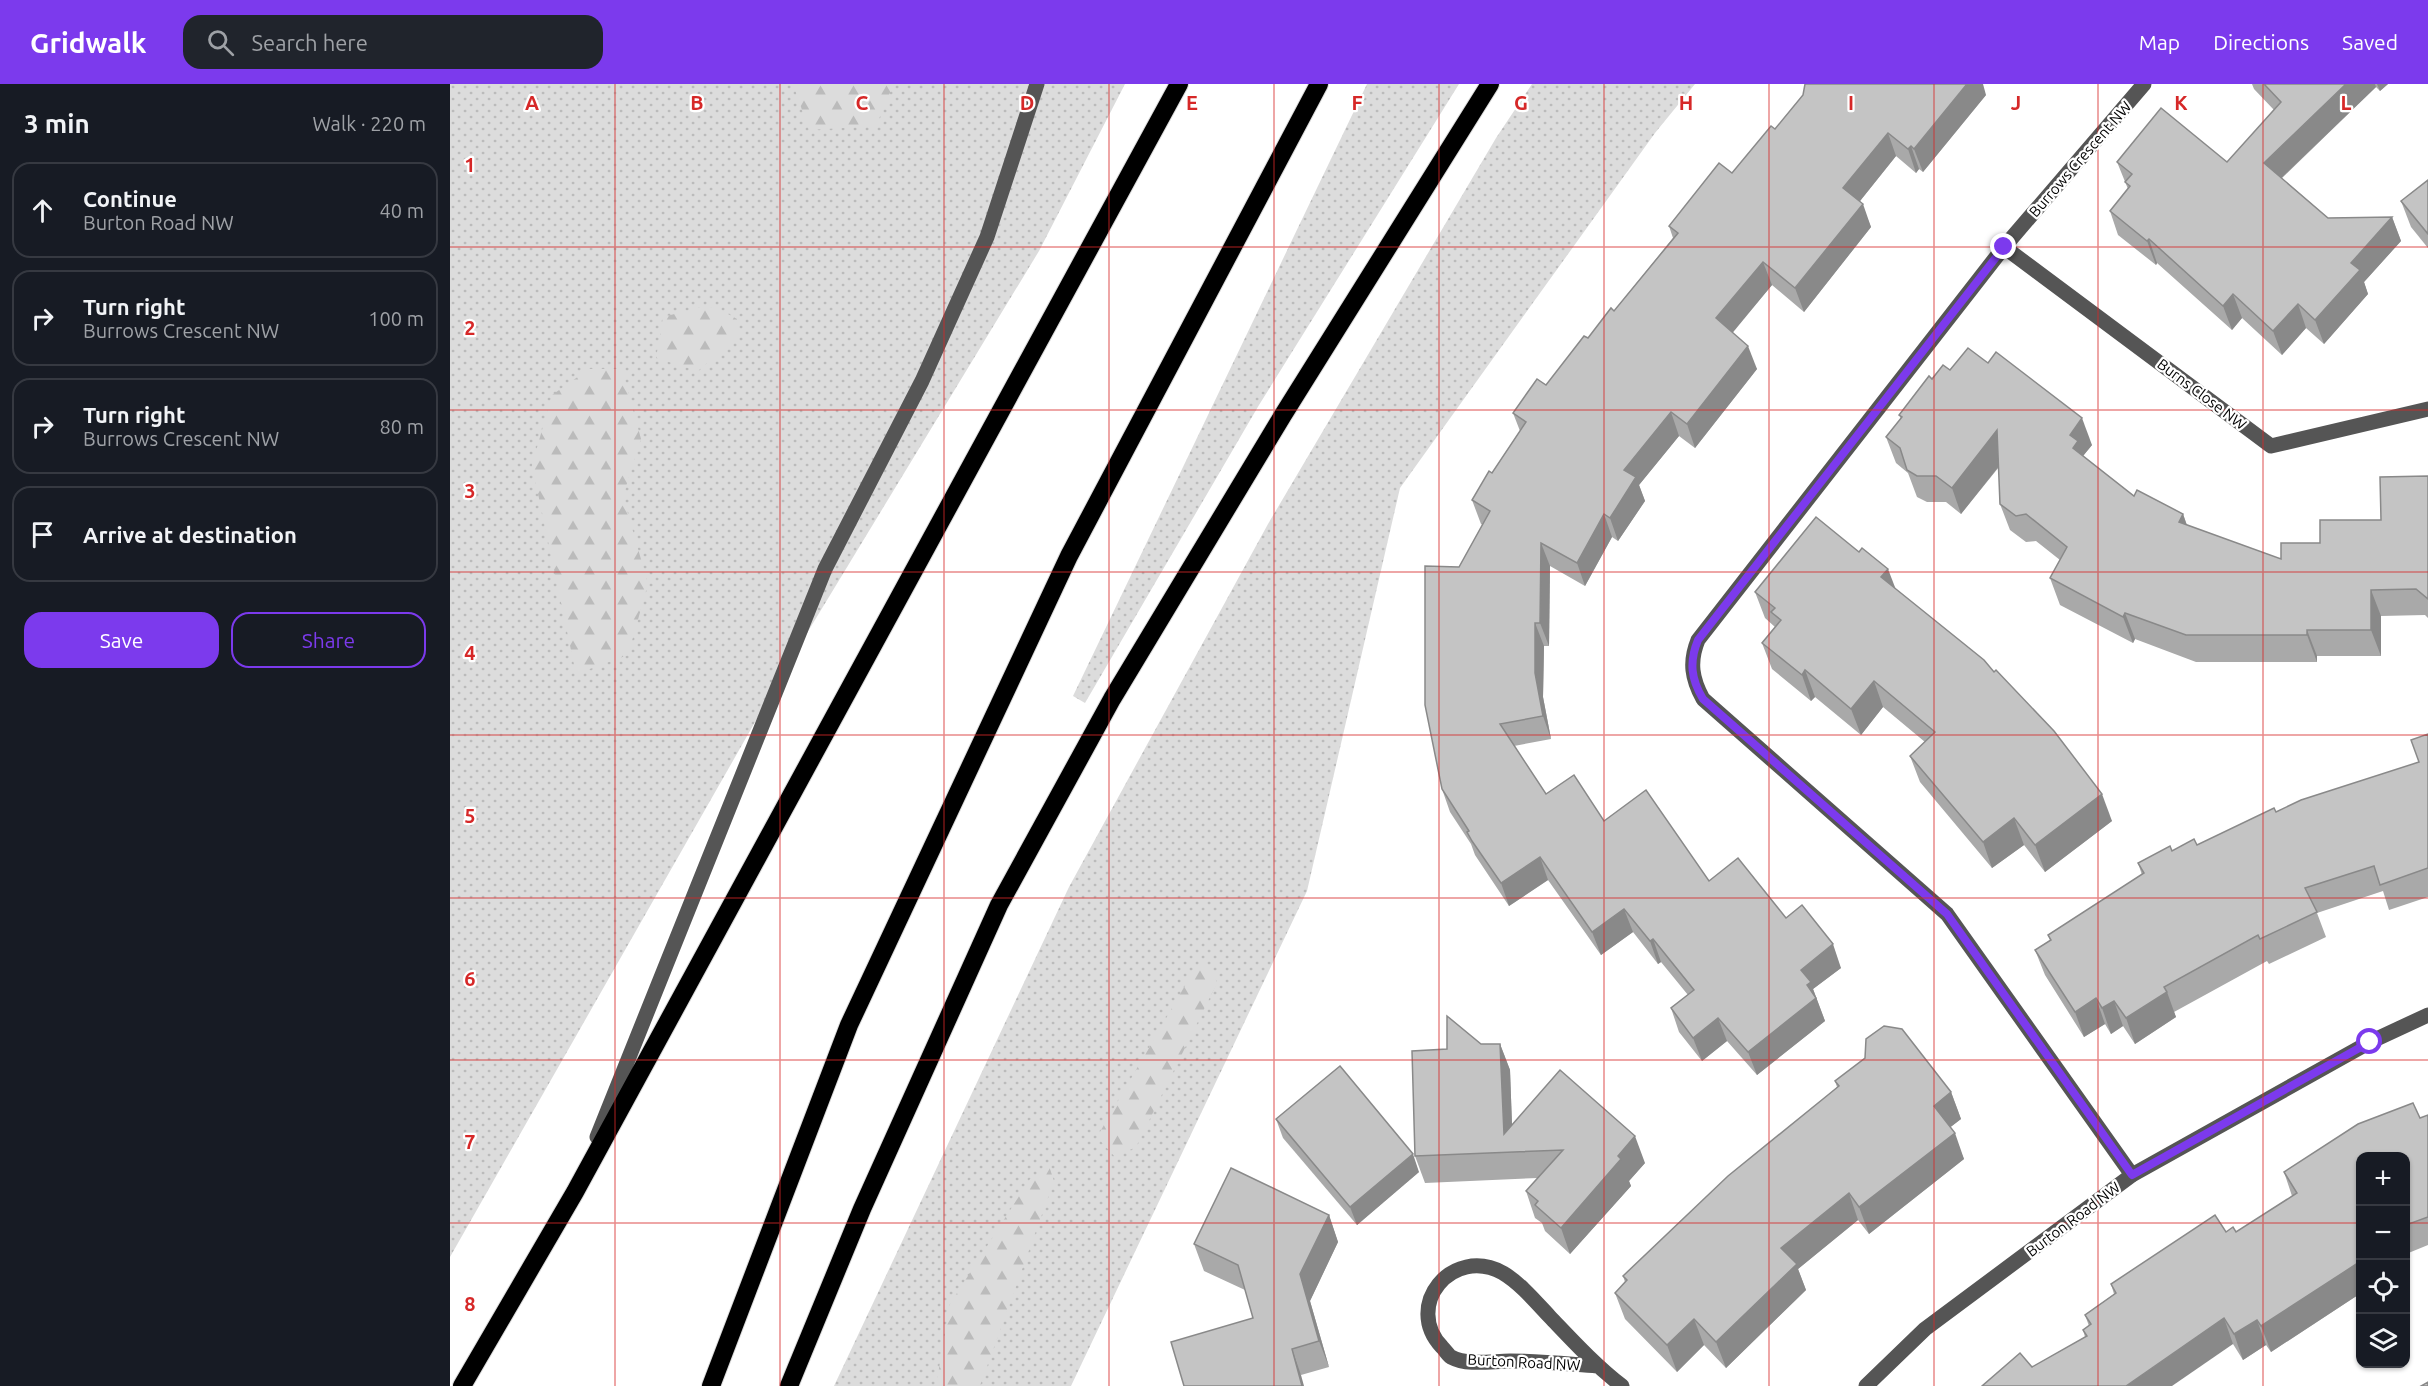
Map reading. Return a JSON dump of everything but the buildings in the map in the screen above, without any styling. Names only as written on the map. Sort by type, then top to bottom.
[{"type":"highway","points":[[462,1386],[576,1192],[1179,84]]},
{"type":"highway","points":[[711,1386],[859,1004],[1070,556],[1318,84]]},
{"type":"highway","points":[[789,1386],[862,1209],[999,905],[1118,689],[1283,415],[1490,84]]},
{"type":"street","points":[[576,1192],[825,569],[922,381],[987,237],[1037,84]]},
{"type":"street","name":"Burrows Crescent NW","points":[[2132,1175],[1947,914],[1703,699],[1695,684],[1692,655],[1698,640],[2004,247],[2144,84]]},
{"type":"street","name":"Burns Close NW","points":[[2004,247],[2271,446],[2428,409]]},
{"type":"street","name":"Burton Road NW","points":[[1866,1386],[1925,1329],[2132,1175],[2370,1042],[2428,1016]]},
{"type":"street","name":"Burton Road NW","points":[[1597,1366],[1511,1361],[1480,1362],[1451,1357],[1433,1337],[1428,1312],[1435,1288],[1448,1272],[1475,1265],[1503,1273],[1534,1300],[1597,1366],[1622,1386]]},
{"type":"green space","points":[[450,84],[1125,84],[1039,251],[787,666],[450,1257]]},
{"type":"green space","points":[[793,84],[891,84],[891,90],[876,126],[809,130]]},
{"type":"green space","points":[[1367,84],[1459,84],[1259,405],[1085,703],[1073,696]]},
{"type":"green space","points":[[1532,84],[1695,84],[1655,133],[1400,488],[1307,891],[1071,1386],[834,1386],[1069,887],[1268,524],[1496,138]]},
{"type":"green space","points":[[705,306],[719,309],[737,319],[737,337],[698,371],[656,358],[663,317]]},
{"type":"green space","points":[[589,369],[622,369],[641,439],[623,496],[648,584],[628,655],[576,674],[532,465],[552,395]]},
{"type":"green space","points":[[1197,965],[1211,966],[1217,983],[1136,1147],[1115,1157],[1097,1137]]},
{"type":"green space","points":[[1049,1166],[1054,1181],[980,1386],[936,1386],[950,1304],[1030,1179]]},
{"type":"route","points":[[2004,247],[1698,640],[1692,655],[1695,684],[1703,699],[1947,914],[2132,1175],[2370,1042]]}]
